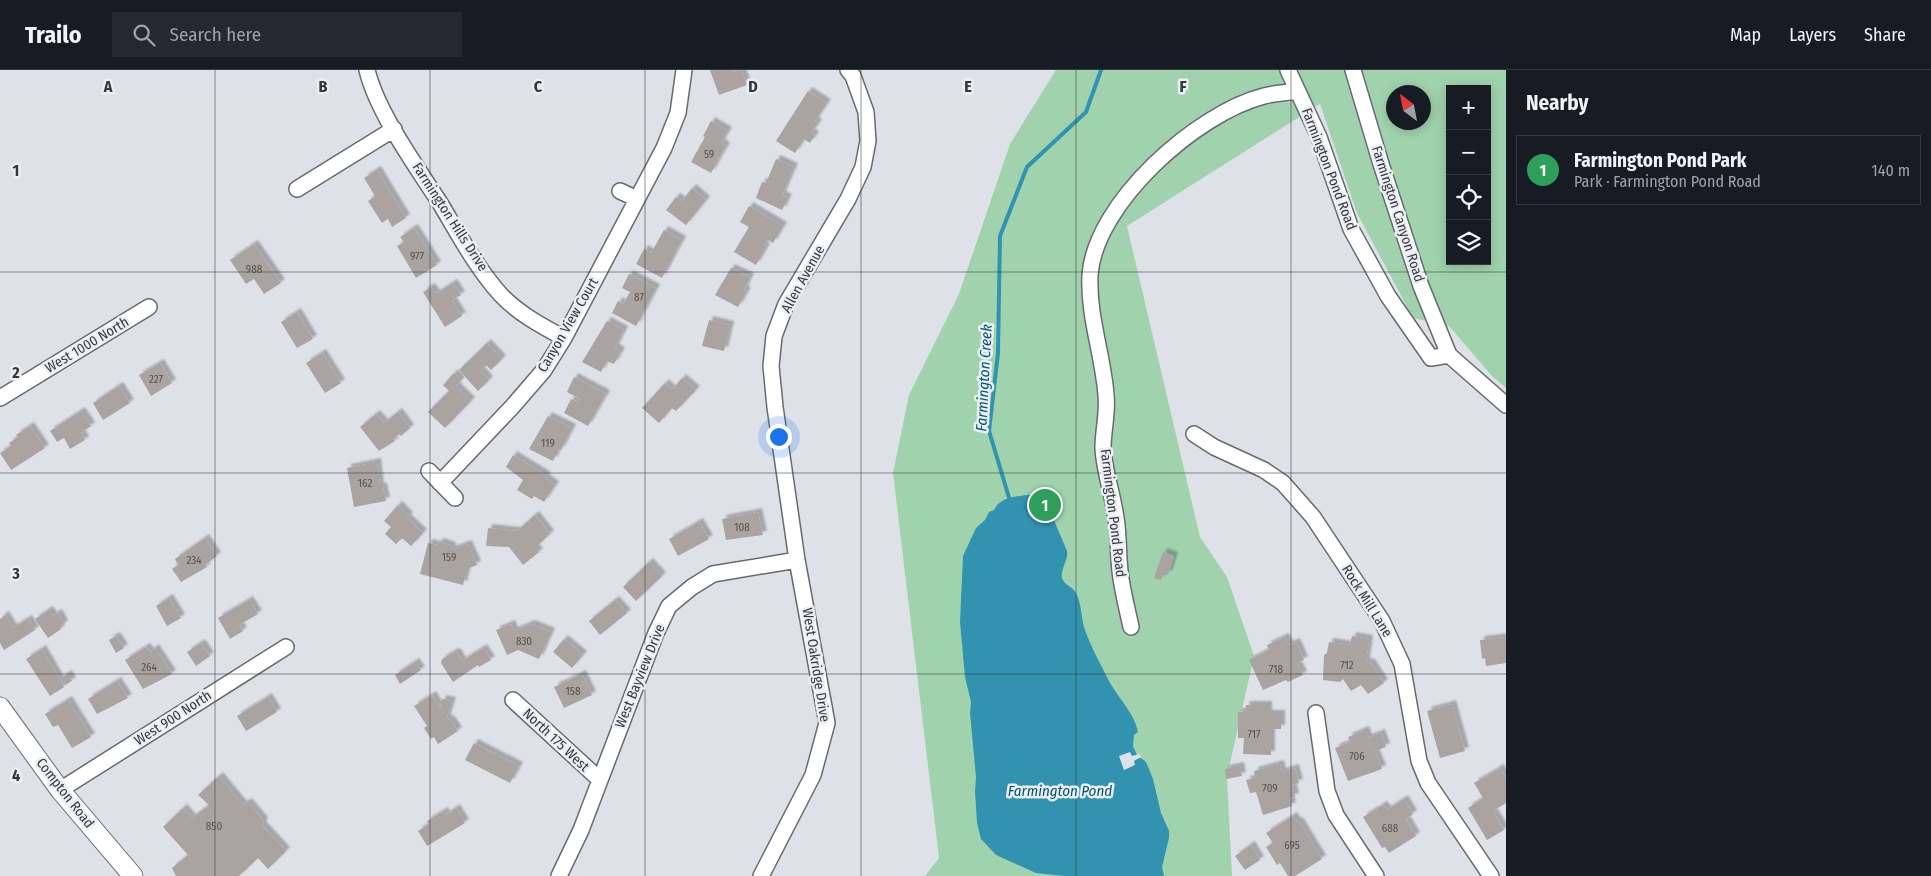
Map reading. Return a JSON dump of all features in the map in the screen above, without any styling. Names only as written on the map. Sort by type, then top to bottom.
[{"type":"street","name":"Farmington Hills Drive","points":[[367,70],[370,85],[394,130],[474,258],[502,295],[530,319],[564,338]]},
{"type":"street","name":"Canyon View Court","points":[[440,483],[512,407],[544,370],[564,338],[664,148],[678,113],[684,70]]},
{"type":"street","name":"Farmington Pond Road","points":[[1288,70],[1319,137],[1351,229],[1388,296],[1431,358],[1448,355]]},
{"type":"street","name":"Farmington Canyon Road","points":[[1353,70],[1381,164],[1421,286],[1448,355]]},
{"type":"street","name":"Allen Avenue","points":[[797,560],[775,407],[771,366],[774,336],[786,304],[848,200],[863,167],[868,141],[866,112],[854,72]]},
{"type":"street","name":"Farmington Pond Road","points":[[1131,627],[1122,590],[1116,519],[1103,448],[1106,395],[1090,300],[1090,273],[1098,244],[1108,220],[1125,197],[1156,163],[1192,132],[1232,108],[1263,96],[1298,91]]},
{"type":"street","points":[[297,189],[394,130]]},
{"type":"street","points":[[620,191],[637,199]]},
{"type":"street","name":"West 1000 North","points":[[0,398],[149,307]]},
{"type":"street","points":[[1448,355],[1506,405]]},
{"type":"street","name":"Rock Mill Lane","points":[[1194,434],[1214,447],[1267,472],[1283,484],[1312,517],[1382,621],[1402,664],[1419,761],[1428,783],[1491,876]]},
{"type":"street","points":[[429,471],[455,498]]},
{"type":"street","name":"West Bayview Drive","points":[[559,876],[581,830],[656,633],[669,606],[692,587],[713,574],[797,560]]},
{"type":"street","name":"West Oakridge Drive","points":[[761,876],[813,775],[828,723],[797,560]]},
{"type":"street","name":"West 900 North","points":[[60,790],[286,646]]},
{"type":"street","name":"North 175 West","points":[[513,700],[600,780]]},
{"type":"street","name":"Compton Road","points":[[0,707],[60,790],[133,876]]},
{"type":"street","points":[[1316,713],[1327,791],[1336,815],[1376,876]]},
{"type":"green space","points":[[1056,70],[1506,70],[1506,388],[1492,376],[1449,326],[1413,318],[1357,213],[1320,104],[1127,226],[1200,537],[1227,577],[1254,656],[1227,777],[1232,876],[925,876],[939,858],[893,473],[909,395],[959,294],[1010,144]]},
{"type":"water","name":"Farmington Pond","points":[[1037,494],[1045,499],[1067,551],[1067,559],[1062,574],[1063,580],[1076,593],[1085,630],[1093,649],[1112,686],[1136,725],[1138,732],[1134,735],[1133,746],[1137,755],[1146,762],[1153,779],[1161,813],[1169,831],[1162,867],[1164,876],[1064,876],[1036,873],[996,855],[981,839],[977,823],[976,777],[970,713],[971,702],[965,677],[960,622],[963,556],[976,528],[997,505],[1012,497]]},
{"type":"pier","points":[[1130,752],[1132,756],[1140,754],[1141,757],[1134,761],[1135,765],[1124,770],[1119,756]]},
{"type":"building","points":[[710,70],[733,70],[733,72],[741,70],[747,85],[719,95]]},
{"type":"building","points":[[808,91],[827,103],[815,121],[818,123],[811,133],[815,135],[810,143],[804,139],[795,153],[776,141]]},
{"type":"building","points":[[711,121],[728,131],[721,143],[726,146],[711,173],[691,162],[705,137],[703,136]]},
{"type":"building","points":[[776,159],[794,167],[782,195],[788,198],[782,210],[756,198],[762,182],[766,183]]},
{"type":"building","points":[[377,170],[406,218],[392,227],[388,219],[382,223],[368,201],[375,196],[364,178]]},
{"type":"building","points":[[692,188],[706,200],[686,225],[666,210],[676,197],[682,201]]},
{"type":"building","points":[[749,206],[783,226],[773,243],[768,240],[756,265],[734,252],[749,227],[740,222]]},
{"type":"building","points":[[414,228],[437,265],[416,278],[397,246],[404,242],[400,237]]},
{"type":"building","points":[[664,230],[682,240],[662,278],[636,264],[644,249],[651,253]]},
{"type":"building","points":[[254,244],[281,283],[264,294],[254,279],[246,284],[230,260]]},
{"type":"building","points":[[731,268],[750,277],[744,290],[747,291],[738,307],[715,295]]},
{"type":"building","points":[[629,274],[656,288],[636,326],[612,313],[618,301],[623,304],[630,292],[622,288]]},
{"type":"building","points":[[453,283],[461,295],[452,300],[462,316],[445,327],[423,292],[431,287],[436,294]]},
{"type":"building","points":[[297,312],[313,339],[297,348],[281,322]]},
{"type":"building","points":[[709,320],[730,325],[724,351],[702,346]]},
{"type":"building","points":[[607,321],[624,330],[615,348],[621,351],[614,364],[607,361],[601,372],[582,362]]},
{"type":"building","points":[[487,343],[502,359],[491,370],[486,365],[481,371],[489,380],[478,391],[459,370]]},
{"type":"building","points":[[322,353],[341,383],[325,393],[306,363]]},
{"type":"building","points":[[160,363],[172,383],[151,396],[139,375]]},
{"type":"building","points":[[454,373],[461,380],[456,386],[471,401],[445,428],[428,412],[449,391],[443,385]]},
{"type":"building","points":[[574,377],[606,394],[588,426],[564,413],[571,399],[578,402],[580,399],[567,392]]},
{"type":"building","points":[[682,378],[696,390],[676,411],[672,408],[659,423],[642,408],[665,383],[672,390]]},
{"type":"building","points":[[119,386],[130,403],[103,420],[93,403]]},
{"type":"building","points":[[81,411],[91,426],[81,433],[85,440],[70,449],[64,438],[57,442],[50,431]]},
{"type":"building","points":[[398,412],[410,428],[401,436],[399,434],[393,439],[395,441],[379,451],[360,427],[376,414],[384,423]]},
{"type":"building","points":[[548,416],[572,428],[553,461],[529,449]]},
{"type":"building","points":[[30,426],[45,448],[11,470],[0,453],[11,446],[9,443],[18,437],[16,435]]},
{"type":"building","points":[[513,455],[547,476],[545,478],[555,485],[544,502],[534,496],[532,499],[517,490],[523,480],[506,467]]},
{"type":"building","points":[[377,462],[380,487],[383,487],[386,501],[354,507],[347,468]]},
{"type":"building","points":[[398,505],[409,516],[407,518],[423,533],[411,546],[402,538],[396,544],[385,534],[391,527],[384,521]]},
{"type":"building","points":[[758,512],[763,535],[726,540],[722,519]]},
{"type":"building","points":[[535,515],[550,534],[535,548],[539,552],[523,565],[509,547],[486,546],[488,528],[517,531]]},
{"type":"building","points":[[699,522],[709,539],[678,556],[669,539]]},
{"type":"building","points":[[205,538],[217,556],[205,565],[207,567],[181,582],[172,569],[178,565],[175,559]]},
{"type":"building","points":[[439,542],[452,546],[451,549],[468,544],[477,565],[467,569],[463,585],[420,574],[428,543],[438,545]]},
{"type":"building","points":[[1163,552],[1174,556],[1168,575],[1163,573],[1161,580],[1154,578]]},
{"type":"building","points":[[649,562],[662,576],[636,601],[623,587]]},
{"type":"building","points":[[169,598],[181,618],[167,626],[156,606]]},
{"type":"building","points":[[249,600],[258,614],[239,625],[243,631],[230,639],[218,618]]},
{"type":"building","points":[[615,600],[627,613],[600,635],[589,621]]},
{"type":"building","points":[[49,610],[53,616],[58,613],[64,624],[60,627],[61,629],[48,638],[35,619]]},
{"type":"building","points":[[5,615],[13,628],[28,619],[35,630],[4,650],[0,643],[0,619]]},
{"type":"building","points":[[511,624],[514,631],[531,624],[551,632],[539,659],[518,650],[507,655],[496,630]]},
{"type":"building","points":[[116,636],[124,648],[116,653],[109,640]]},
{"type":"building","points":[[1352,636],[1369,639],[1366,662],[1371,663],[1384,683],[1368,694],[1361,685],[1351,691],[1343,679],[1340,682],[1323,680],[1324,655],[1327,653],[1329,642],[1350,645]]},
{"type":"building","points":[[1285,637],[1289,645],[1296,642],[1304,660],[1297,663],[1303,675],[1263,690],[1249,660],[1269,650],[1267,645]]},
{"type":"building","points":[[1506,637],[1506,663],[1486,666],[1485,658],[1482,659],[1480,640]]},
{"type":"building","points":[[564,639],[583,655],[572,668],[553,652]]},
{"type":"building","points":[[201,643],[210,656],[196,666],[187,652]]},
{"type":"building","points":[[146,647],[150,652],[155,648],[172,674],[143,689],[125,660]]},
{"type":"building","points":[[483,648],[491,660],[479,667],[478,665],[453,682],[441,663],[442,659],[454,652],[457,653],[462,661]]},
{"type":"building","points":[[42,649],[64,687],[50,696],[26,659]]},
{"type":"building","points":[[415,662],[421,670],[400,684],[395,675]]},
{"type":"building","points":[[68,674],[72,681],[65,685],[61,678]]},
{"type":"building","points":[[582,674],[592,695],[564,708],[554,687]]},
{"type":"building","points":[[117,681],[128,698],[97,714],[88,699]]},
{"type":"building","points":[[432,695],[440,708],[442,699],[452,701],[447,717],[458,731],[438,744],[434,737],[431,739],[424,728],[427,726],[414,706]]},
{"type":"building","points":[[268,697],[277,712],[246,731],[237,716]]},
{"type":"building","points":[[68,700],[91,737],[72,748],[58,725],[53,727],[45,714]]},
{"type":"building","points":[[1452,704],[1465,751],[1440,758],[1427,711]]},
{"type":"building","points":[[1246,705],[1268,705],[1268,714],[1281,714],[1281,729],[1271,729],[1271,755],[1243,754],[1244,738],[1238,738],[1238,712],[1245,712]]},
{"type":"building","points":[[1365,730],[1368,738],[1381,733],[1386,747],[1375,751],[1382,769],[1348,781],[1335,748],[1350,742],[1348,737]]},
{"type":"building","points":[[474,743],[519,766],[510,783],[465,760]]},
{"type":"building","points":[[1280,764],[1282,772],[1295,768],[1299,783],[1292,785],[1295,797],[1290,798],[1292,806],[1263,815],[1256,792],[1250,793],[1246,780],[1255,778],[1254,771]]},
{"type":"building","points":[[1240,766],[1242,776],[1226,779],[1225,769]]},
{"type":"building","points":[[1500,768],[1506,779],[1506,803],[1493,811],[1504,830],[1487,840],[1468,808],[1483,798],[1474,783]]},
{"type":"building","points":[[219,776],[243,805],[248,802],[264,821],[262,825],[286,851],[268,869],[258,858],[239,876],[176,876],[172,868],[188,855],[163,827],[183,808],[192,818],[209,805],[198,795]]},
{"type":"building","points":[[1404,799],[1413,814],[1406,819],[1416,836],[1389,853],[1385,847],[1382,848],[1363,817],[1383,805],[1387,810]]},
{"type":"building","points":[[456,808],[465,823],[427,846],[418,831],[429,824],[427,821],[444,811],[446,815]]},
{"type":"building","points":[[1293,816],[1297,822],[1299,821],[1322,859],[1295,876],[1288,876],[1280,863],[1277,865],[1266,847],[1273,843],[1266,833]]},
{"type":"building","points":[[1251,845],[1260,860],[1245,870],[1235,856]]},
{"type":"waterway","name":"Farmington Creek","points":[[1010,501],[989,431],[998,353],[1000,236],[1027,167],[1086,112],[1101,70]]},
{"type":"place","name":"Farmington Pond Park","points":[[1045,505]]}]
